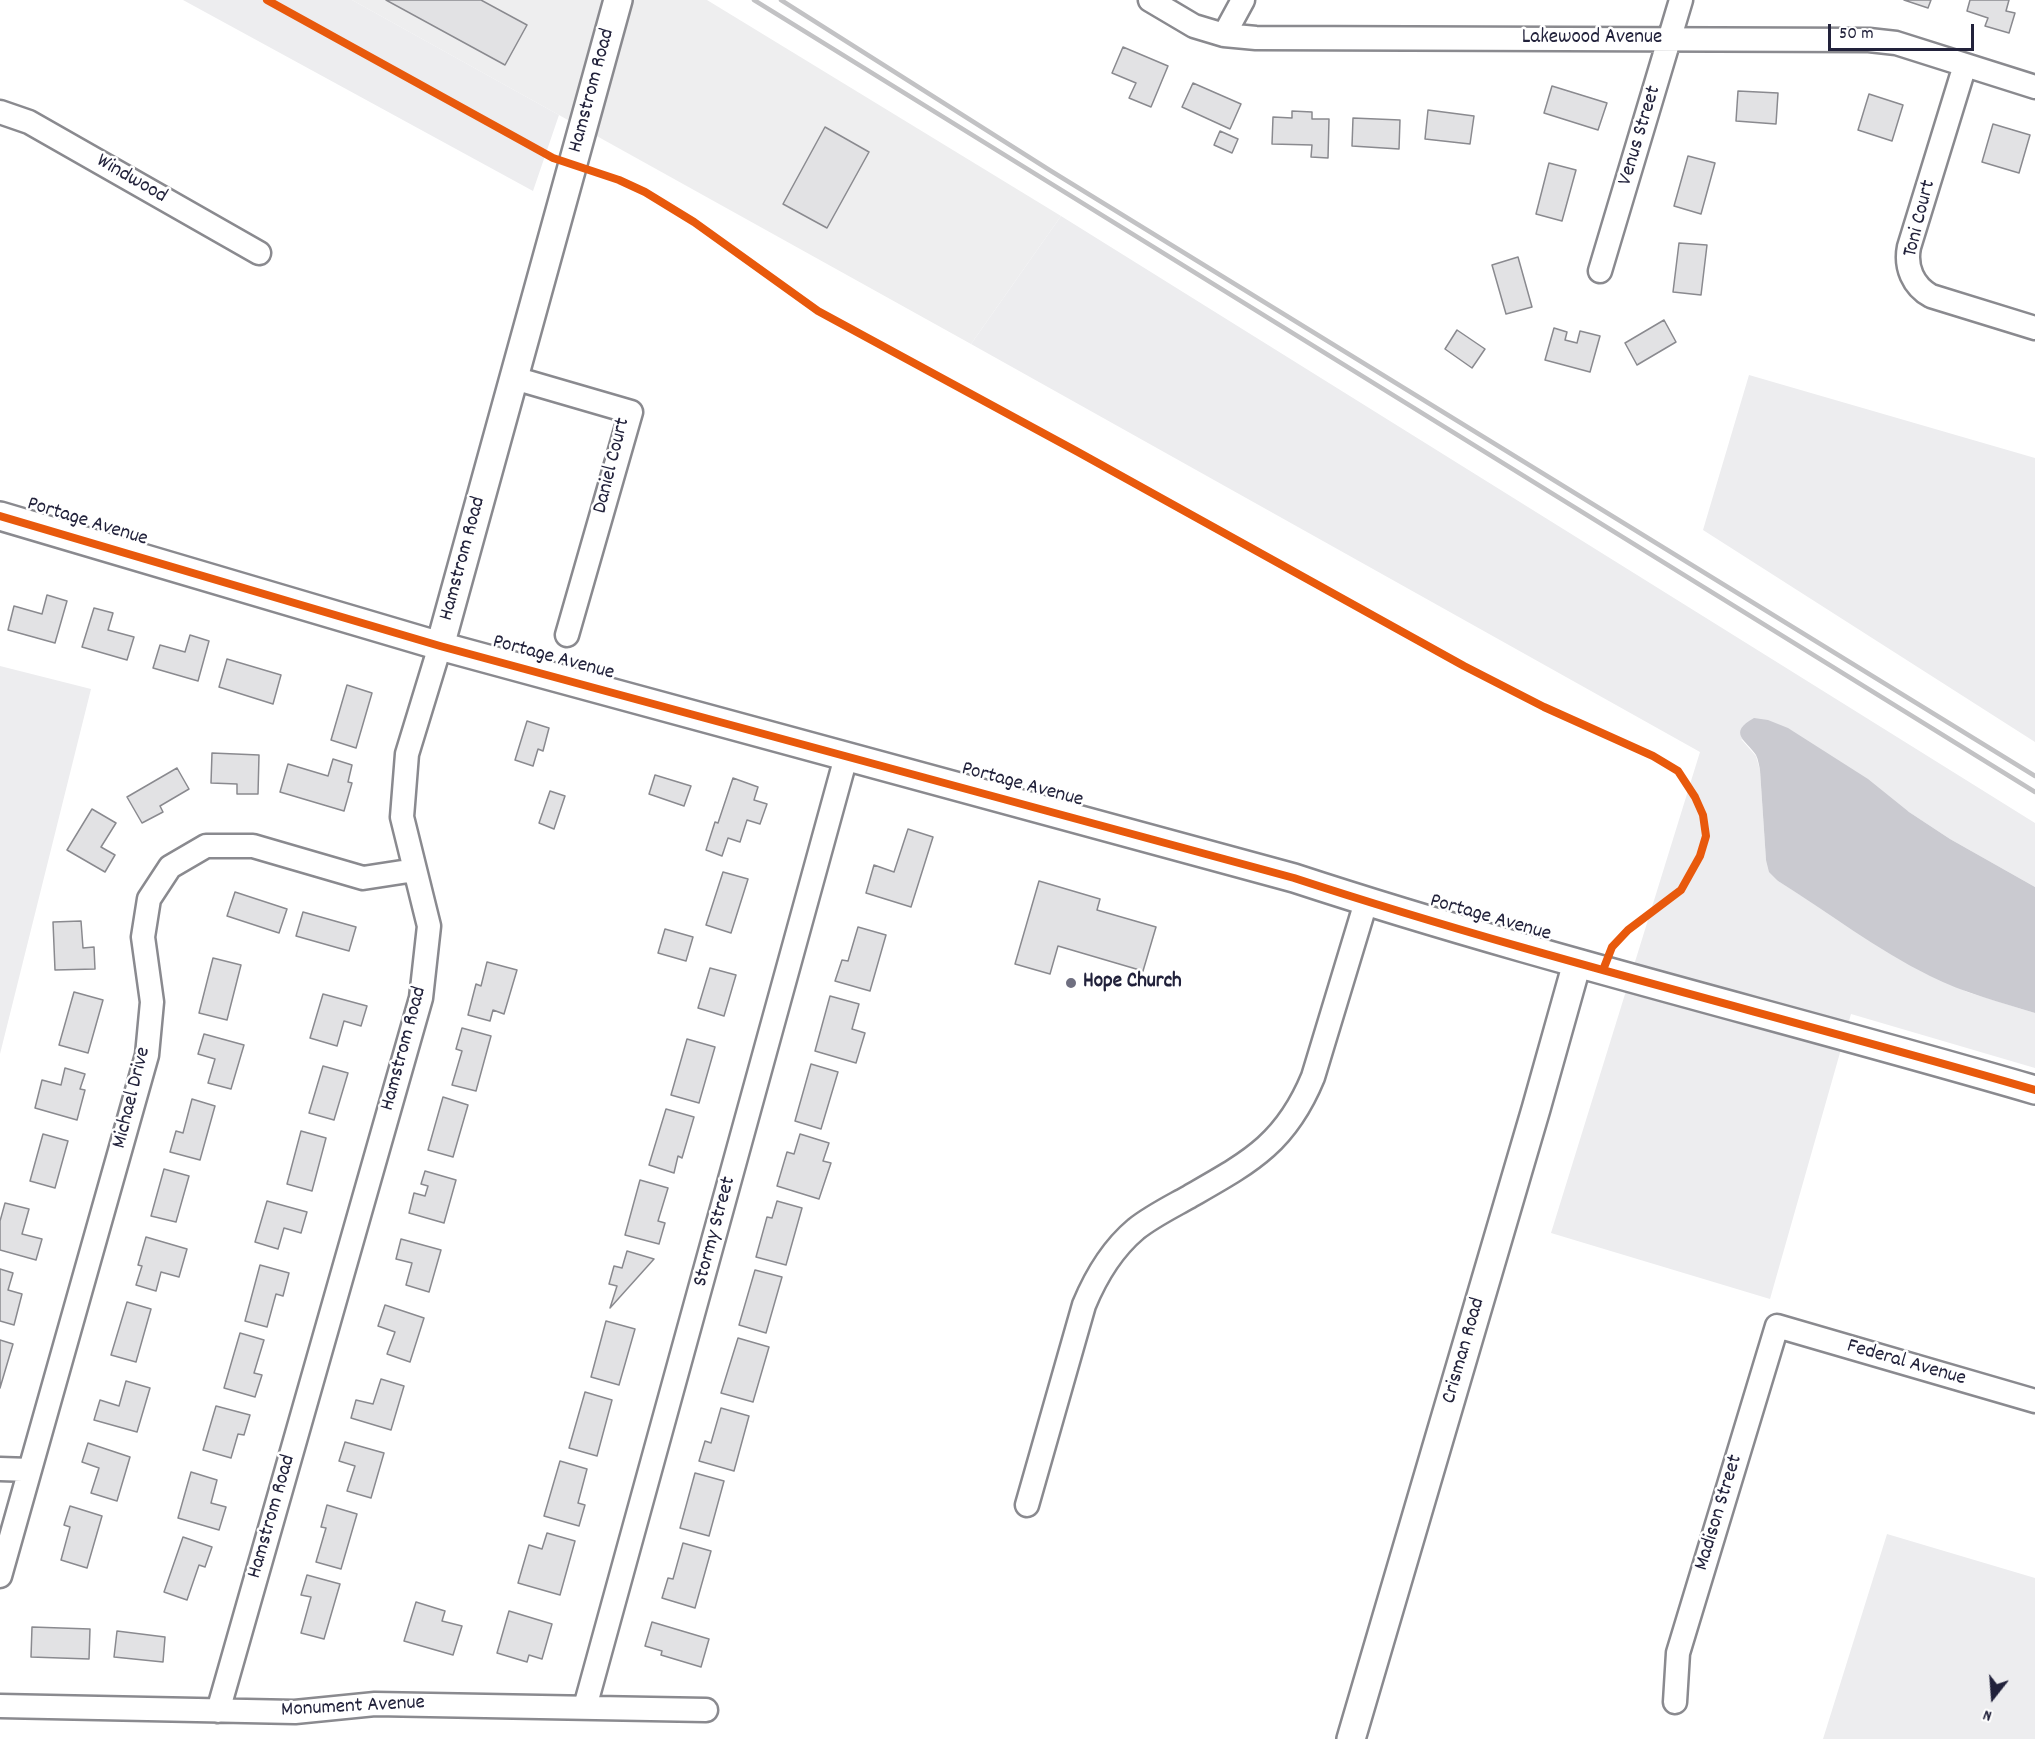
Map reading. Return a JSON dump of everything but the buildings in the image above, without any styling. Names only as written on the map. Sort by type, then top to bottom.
[{"type":"street","name":"Hamstrom Road","points":[[218,1711],[421,998],[429,926],[402,817],[407,754],[440,646],[618,0]]},
{"type":"street","name":"Lakewood Avenue","points":[[1150,0],[1194,26],[1224,35],[1256,38],[1869,40],[1896,43],[2035,87]]},
{"type":"street","points":[[1224,35],[1243,0]]},
{"type":"street","name":"Venus Street","points":[[1600,271],[1681,0]]},
{"type":"street","name":"Toni Court","points":[[1965,65],[1910,247],[1908,266],[1918,286],[1931,296],[2035,328]]},
{"type":"street","name":"Windwood","points":[[0,112],[29,122],[259,253]]},
{"type":"street","name":"Daniel Court","points":[[514,378],[631,412],[567,635]]},
{"type":"street","name":"Portage Avenue","points":[[0,516],[440,646],[1294,878],[1366,902],[1577,963],[2035,1090]]},
{"type":"street","name":"Stormy Street","points":[[585,1707],[846,757]]},
{"type":"street","name":"Michael Drive","points":[[0,1576],[147,1055],[152,1002],[143,937],[149,899],[170,867],[206,846],[253,846],[363,878],[416,870]]},
{"type":"street","points":[[1027,1505],[1079,1320],[1097,1276],[1113,1253],[1137,1228],[1251,1160],[1276,1138],[1291,1120],[1313,1077],[1366,902]]},
{"type":"street","name":"Crisman Road","points":[[1351,1739],[1577,963]]},
{"type":"street","name":"Federal Avenue","points":[[1776,1326],[2035,1401]]},
{"type":"street","name":"Madison Street","points":[[1675,1702],[1678,1653],[1776,1326]]},
{"type":"street","points":[[0,1469],[30,1470]]},
{"type":"street","name":"Monument Avenue","points":[[0,1706],[295,1712],[375,1704],[706,1710]]},
{"type":"shaded area","points":[[183,0],[352,0],[559,115],[533,191]]},
{"type":"shaded area","points":[[352,0],[707,0],[1061,216],[971,344]]},
{"type":"shaded area","points":[[1061,216],[2035,823],[2035,887],[1950,839],[1909,812],[1741,739],[1756,756],[1760,770],[1766,860],[1778,881],[1832,915],[1967,992],[2035,1013],[2035,1068],[1851,1014],[1770,1299],[1551,1233],[1700,752],[971,344]]},
{"type":"shaded area","points":[[1749,375],[2035,458],[2035,742],[1703,530]]},
{"type":"shaded area","points":[[0,666],[91,689],[0,1054]]},
{"type":"shaded area","points":[[1754,718],[1768,720],[1788,728],[1868,779],[1909,812],[1950,839],[2035,887],[2035,1013],[1982,997],[1910,966],[1778,881],[1769,872],[1766,860],[1759,764],[1756,755],[1744,741],[1740,732],[1746,723]]},
{"type":"shaded area","points":[[1887,1534],[2035,1578],[2035,1739],[1823,1739]]},
{"type":"railway","points":[[754,0],[2035,792]]},
{"type":"railway","points":[[781,0],[1051,171],[2035,776]]},
{"type":"cycle path","points":[[267,0],[553,158],[619,180],[645,192],[694,222],[818,311],[1464,666],[1544,707],[1653,756],[1678,771],[1695,797],[1703,815],[1706,836],[1700,856],[1681,890],[1628,930],[1612,947],[1603,970]]},
{"type":"cycle path","points":[[0,516],[440,646],[1294,878],[1478,935],[2035,1090]]},
{"type":"place","name":"Hope Church","points":[[1071,983]]}]
